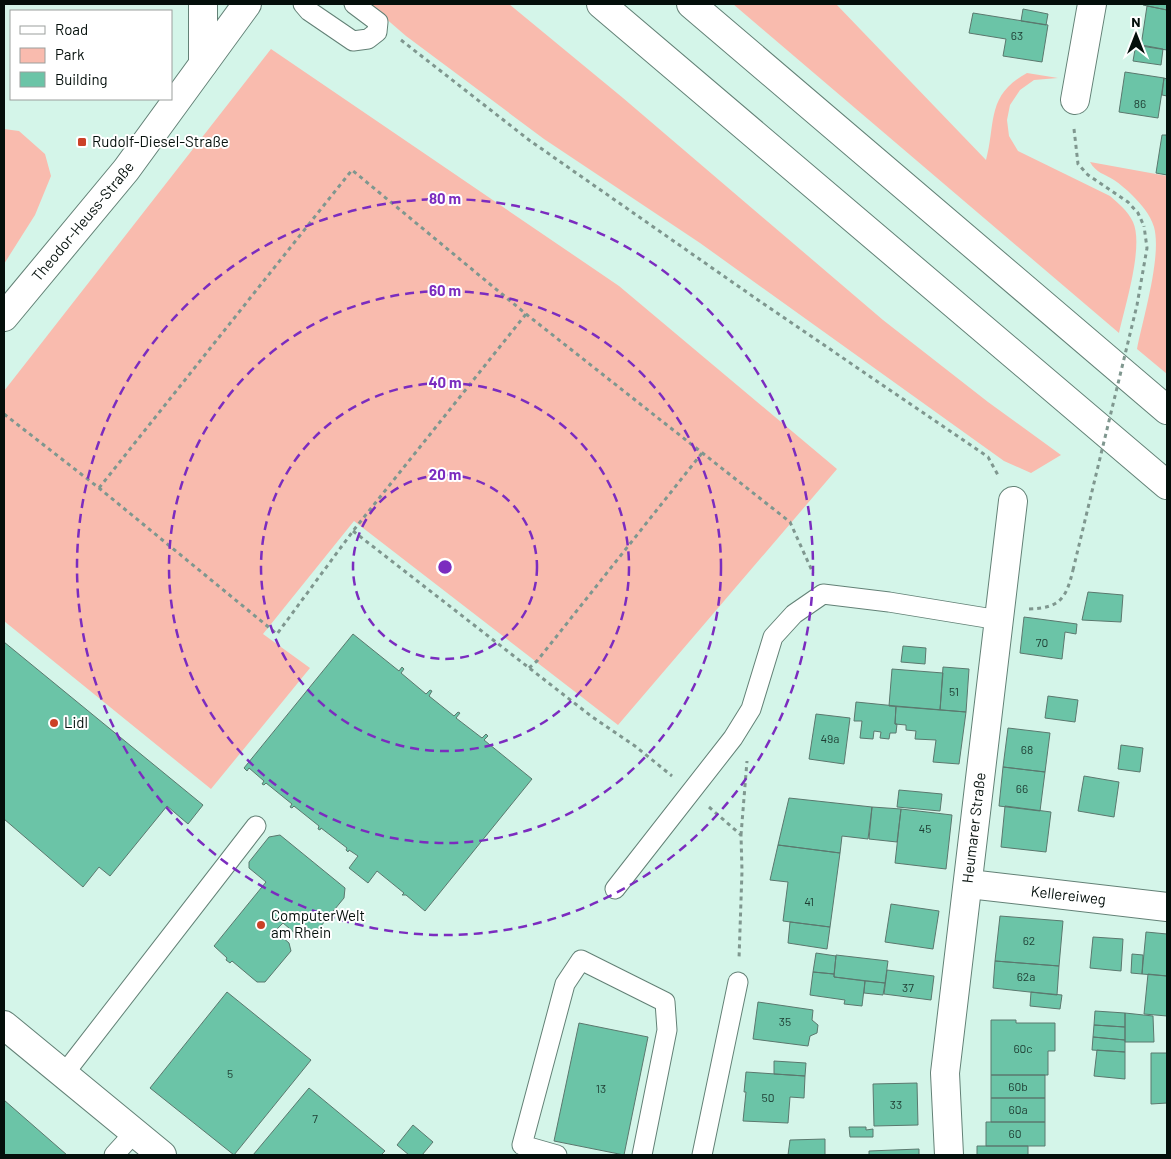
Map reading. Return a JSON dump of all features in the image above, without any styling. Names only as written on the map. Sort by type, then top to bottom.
[{"type":"main road","points":[[203,4],[203,64]]},
{"type":"main road","name":"Theodor-Heuss-Straße","points":[[4,317],[126,170],[248,4]]},
{"type":"main road","points":[[601,4],[1167,485]]},
{"type":"main road","points":[[691,4],[1167,410]]},
{"type":"main road","points":[[1075,100],[1092,4]]},
{"type":"main road","name":"Heumarer Straße","points":[[949,1155],[945,1073],[1014,502]]},
{"type":"main road","name":"Kellereiweg","points":[[969,884],[1167,907]]},
{"type":"main road","points":[[4,1025],[162,1155]]},
{"type":"lane","points":[[303,4],[309,12],[353,41],[368,39],[377,32],[378,22],[354,4]]},
{"type":"lane","points":[[615,889],[733,738],[751,709],[773,637],[794,614],[823,594],[1000,614]]},
{"type":"lane","points":[[64,1074],[256,826]]},
{"type":"lane","points":[[557,1155],[522,1145],[565,984],[581,960],[665,1002],[667,1030],[642,1155]]},
{"type":"lane","points":[[702,1155],[738,982]]},
{"type":"lane","points":[[114,1155],[134,1133]]},
{"type":"path","points":[[378,22],[529,140],[766,306],[988,457],[1014,502]]},
{"type":"path","points":[[1000,614],[1054,605],[1062,598],[1069,585],[1137,305],[1147,248],[1144,226],[1138,212],[1128,202],[1088,175],[1078,164],[1074,126],[1075,100]]},
{"type":"path","points":[[99,488],[352,170],[526,314],[790,522],[823,594]]},
{"type":"path","points":[[4,414],[99,488],[277,634],[353,531],[526,314]]},
{"type":"path","points":[[529,668],[537,661],[702,453]]},
{"type":"path","points":[[353,531],[591,716],[635,746],[692,792],[741,836]]},
{"type":"path","points":[[738,982],[742,871],[741,836],[747,758]]},
{"type":"green space","points":[[369,4],[509,4],[623,98],[883,320],[988,402],[1061,455],[1031,473],[1004,461],[700,243],[544,139],[406,36]]},
{"type":"green space","points":[[733,4],[836,4],[986,160],[995,111],[1005,91],[1027,73],[1058,78],[1034,80],[1020,90],[1010,105],[1007,120],[1009,136],[1018,151],[1110,196],[1131,218],[1136,233],[1135,261],[1119,333]]},
{"type":"green space","points":[[271,49],[619,286],[837,469],[618,725],[354,521],[263,634],[310,668],[211,789],[4,621],[4,391]]},
{"type":"green space","points":[[4,129],[19,131],[45,154],[51,176],[35,215],[4,264]]},
{"type":"green space","points":[[1090,162],[1167,176],[1167,374],[1137,349],[1154,270],[1156,239],[1154,227],[1148,214],[1132,195],[1098,171]]},
{"type":"building","points":[[1167,4],[1167,10],[1143,5]]},
{"type":"building","points":[[1147,6],[1167,10],[1167,50],[1141,46]]},
{"type":"building","points":[[1023,9],[1048,14],[1046,25],[1021,21]]},
{"type":"building","points":[[973,13],[1048,25],[1042,62],[1003,56],[1006,39],[969,33]]},
{"type":"building","points":[[1136,44],[1163,49],[1161,65],[1133,61]]},
{"type":"building","points":[[1125,72],[1164,78],[1158,118],[1119,112]]},
{"type":"building","points":[[1164,78],[1167,79],[1167,96],[1162,95]]},
{"type":"building","points":[[1162,135],[1167,135],[1167,175],[1156,173]]},
{"type":"building","points":[[1088,592],[1123,595],[1121,622],[1082,620]]},
{"type":"building","points":[[1024,617],[1077,624],[1076,634],[1065,632],[1062,659],[1020,653]]},
{"type":"building","points":[[353,634],[399,671],[402,667],[404,669],[401,673],[426,694],[430,690],[432,691],[429,696],[454,716],[458,712],[460,713],[456,718],[482,738],[486,734],[488,736],[484,740],[532,779],[425,911],[406,895],[402,895],[404,893],[377,871],[368,883],[349,868],[358,856],[349,850],[348,852],[347,848],[321,828],[320,830],[318,829],[319,826],[294,806],[290,807],[292,804],[266,783],[262,784],[264,781],[249,768],[247,771],[244,768]]},
{"type":"building","name":"Lidl","points":[[4,642],[203,805],[188,824],[167,806],[110,876],[99,867],[83,887],[4,819]]},
{"type":"building","points":[[903,646],[926,648],[925,664],[901,662]]},
{"type":"building","points":[[943,667],[969,669],[966,712],[940,710]]},
{"type":"building","points":[[892,669],[943,673],[940,710],[889,706]]},
{"type":"building","points":[[1048,696],[1078,700],[1075,722],[1045,718]]},
{"type":"building","points":[[856,702],[896,706],[896,733],[890,733],[889,739],[880,738],[881,732],[874,731],[873,739],[860,738],[862,721],[854,721]]},
{"type":"building","points":[[896,706],[966,712],[959,764],[933,762],[936,740],[915,739],[916,731],[906,730],[906,725],[895,724]]},
{"type":"building","points":[[816,714],[850,718],[844,764],[809,759]]},
{"type":"building","points":[[1008,728],[1050,733],[1045,772],[1003,767]]},
{"type":"building","points":[[1121,745],[1143,748],[1140,772],[1118,769]]},
{"type":"building","points":[[1003,767],[1045,772],[1040,811],[999,806]]},
{"type":"building","points":[[1084,776],[1119,782],[1114,817],[1078,811]]},
{"type":"building","points":[[899,790],[942,794],[940,811],[897,807]]},
{"type":"building","points":[[789,798],[872,807],[868,839],[842,836],[840,853],[778,845]]},
{"type":"building","points":[[1005,806],[1051,812],[1046,852],[1001,847]]},
{"type":"building","points":[[872,807],[901,809],[897,842],[869,839]]},
{"type":"building","points":[[901,809],[952,815],[946,869],[895,863]]},
{"type":"building","points":[[280,835],[345,888],[344,898],[311,938],[302,939],[283,923],[275,931],[289,943],[291,951],[265,982],[257,982],[232,961],[230,963],[226,960],[227,958],[214,946],[266,882],[249,868],[249,862],[269,837]]},
{"type":"building","points":[[778,845],[840,853],[830,927],[783,921],[788,882],[770,880]]},
{"type":"building","points":[[891,904],[939,911],[933,949],[885,942]]},
{"type":"building","points":[[1000,916],[1063,921],[1059,966],[995,961]]},
{"type":"building","points":[[790,922],[830,927],[827,949],[788,943]]},
{"type":"building","points":[[1146,932],[1167,934],[1167,976],[1142,974]]},
{"type":"building","points":[[1093,937],[1123,939],[1121,971],[1090,968]]},
{"type":"building","points":[[816,953],[836,956],[834,974],[813,972]]},
{"type":"building","points":[[1132,954],[1143,955],[1142,974],[1131,973]]},
{"type":"building","points":[[836,955],[888,961],[885,983],[834,977]]},
{"type":"building","points":[[995,961],[1059,966],[1057,995],[993,988]]},
{"type":"building","points":[[887,970],[934,976],[931,1000],[884,994]]},
{"type":"building","points":[[813,972],[834,974],[834,977],[865,981],[862,1006],[844,1004],[845,1000],[810,995]]},
{"type":"building","points":[[1148,974],[1167,976],[1167,1016],[1144,1014]]},
{"type":"building","points":[[865,981],[885,983],[883,995],[864,993]]},
{"type":"building","points":[[227,992],[311,1060],[234,1155],[150,1088]]},
{"type":"building","points":[[1031,992],[1062,995],[1060,1009],[1030,1006]]},
{"type":"building","points":[[758,1002],[813,1010],[812,1020],[818,1025],[817,1033],[810,1036],[808,1046],[753,1039]]},
{"type":"building","points":[[1095,1011],[1125,1013],[1125,1027],[1094,1025]]},
{"type":"building","points":[[1125,1013],[1153,1016],[1154,1042],[1125,1042]]},
{"type":"building","points":[[991,1020],[1016,1020],[1016,1023],[1055,1023],[1055,1051],[1048,1051],[1048,1075],[991,1075]]},
{"type":"building","points":[[579,1023],[648,1037],[624,1155],[554,1141]]},
{"type":"building","points":[[1094,1025],[1125,1027],[1125,1040],[1093,1037]]},
{"type":"building","points":[[1093,1037],[1125,1040],[1125,1052],[1092,1050]]},
{"type":"building","points":[[1097,1050],[1125,1052],[1125,1079],[1094,1076]]},
{"type":"building","points":[[1151,1053],[1167,1053],[1167,1103],[1151,1104]]},
{"type":"building","points":[[774,1061],[806,1063],[805,1076],[774,1074]]},
{"type":"building","points":[[746,1072],[805,1076],[804,1098],[790,1097],[788,1123],[743,1121]]},
{"type":"building","points":[[991,1075],[1045,1075],[1045,1098],[991,1098]]},
{"type":"building","points":[[917,1083],[918,1125],[874,1126],[873,1084]]},
{"type":"building","points":[[309,1088],[385,1151],[381,1155],[253,1155]]},
{"type":"building","points":[[991,1098],[1045,1098],[1045,1122],[991,1122]]},
{"type":"building","points":[[4,1100],[67,1155],[4,1155]]},
{"type":"building","points":[[986,1122],[1045,1122],[1045,1146],[986,1146]]},
{"type":"building","points":[[413,1125],[433,1142],[422,1155],[409,1155],[397,1145]]},
{"type":"building","points":[[849,1127],[866,1127],[866,1130],[873,1129],[873,1137],[850,1137]]},
{"type":"building","points":[[825,1139],[825,1155],[788,1155],[790,1140]]},
{"type":"building","points":[[977,1146],[1028,1146],[1028,1155],[977,1155]]},
{"type":"building","points":[[919,1149],[919,1155],[869,1155],[869,1151]]},
{"type":"place","name":"Rudolf-Diesel-Straße","points":[[82,142]]},
{"type":"place","name":"Lidl","points":[[54,723]]},
{"type":"place","name":"ComputerWelt am Rhein","points":[[261,925]]}]
